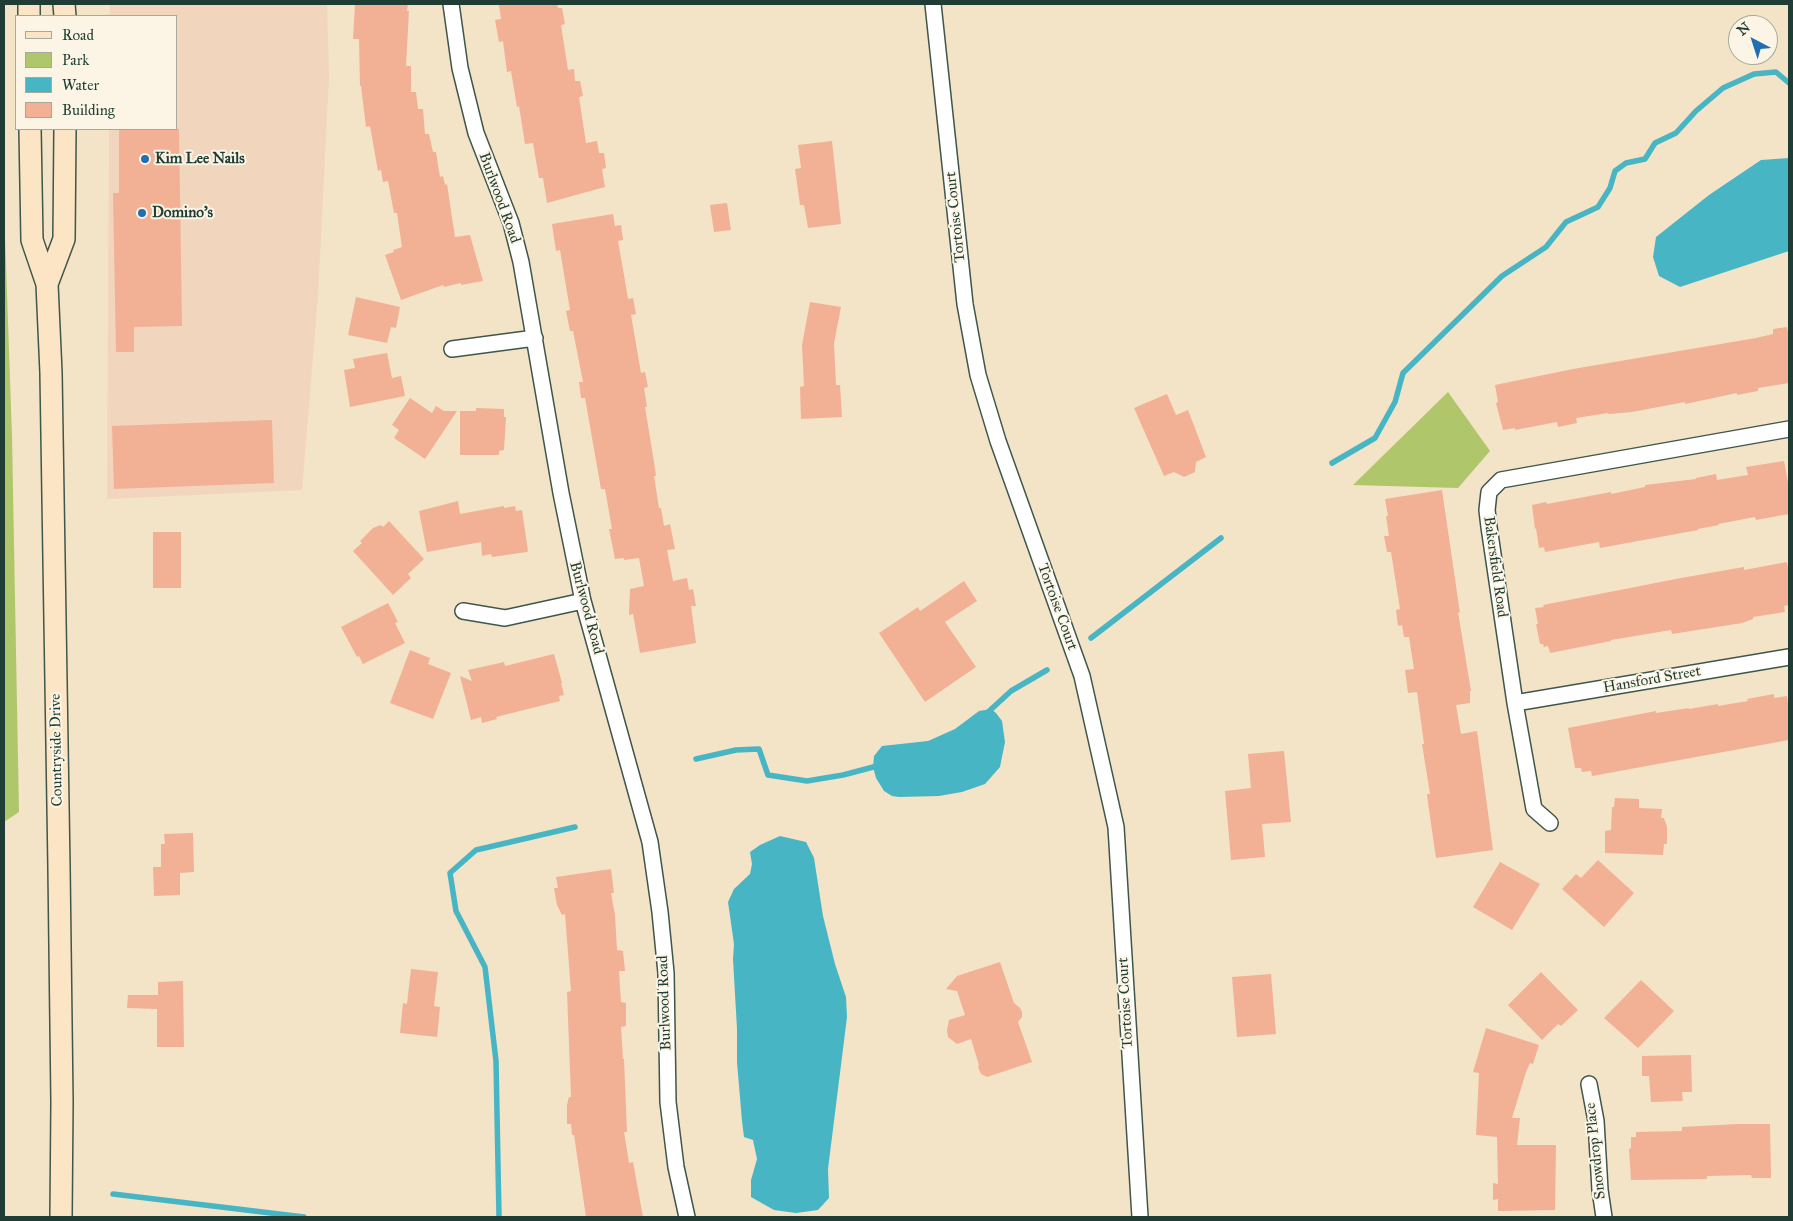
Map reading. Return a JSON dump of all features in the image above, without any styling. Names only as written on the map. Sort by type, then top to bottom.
[{"type":"main road","name":"Countryside Drive","points":[[30,130],[32,240],[47,284],[51,373],[62,1102],[61,1217]]},
{"type":"main road","name":"Countryside Drive","points":[[47,284],[64,239],[65,130]]},
{"type":"street","name":"Burlwood Road","points":[[451,4],[455,42],[476,133],[488,168],[511,223],[521,262],[561,494],[583,601],[650,842],[666,973],[668,1102],[676,1167],[687,1217]]},
{"type":"street","name":"Tortoise Court","points":[[933,4],[966,304],[978,375],[998,441],[1082,676],[1107,779],[1116,827],[1137,1195],[1140,1217]]},
{"type":"street","points":[[452,349],[535,338]]},
{"type":"street","name":"Bakersfield Road","points":[[1550,823],[1534,809],[1487,510],[1489,492],[1501,480],[1789,429]]},
{"type":"street","points":[[463,611],[505,618],[583,601]]},
{"type":"street","name":"Hansford Street","points":[[1516,703],[1789,657]]},
{"type":"street","name":"Snowdrop Place","points":[[1588,1084],[1596,1121],[1600,1190],[1604,1217]]},
{"type":"shaded area","points":[[110,4],[327,4],[329,76],[318,296],[302,490],[107,499],[109,130],[178,130],[178,15],[110,15]]},
{"type":"green space","points":[[4,207],[12,437],[19,812],[4,822]]},
{"type":"green space","points":[[1448,392],[1490,451],[1458,488],[1353,485]]},
{"type":"water","points":[[1789,158],[1789,251],[1680,287],[1659,276],[1653,257],[1656,237],[1709,195],[1761,160]]},
{"type":"water","points":[[991,709],[1002,721],[1005,742],[1000,767],[985,784],[962,792],[939,796],[899,797],[892,796],[884,791],[876,778],[873,767],[874,756],[882,746],[928,741],[955,729],[979,711]]},
{"type":"water","points":[[780,836],[806,842],[814,858],[823,916],[835,964],[846,997],[847,1017],[828,1169],[829,1198],[818,1210],[796,1213],[774,1210],[751,1197],[751,1180],[757,1159],[753,1140],[744,1137],[742,1121],[737,1062],[734,944],[728,902],[734,889],[750,874],[752,864],[750,852]]},
{"type":"building","points":[[355,4],[408,4],[406,66],[411,66],[411,92],[416,92],[418,109],[423,109],[425,134],[429,134],[433,152],[436,152],[440,177],[443,176],[445,185],[447,184],[455,237],[470,235],[483,281],[444,287],[443,285],[401,300],[385,255],[402,247],[397,213],[394,213],[388,181],[383,182],[381,170],[378,171],[370,126],[366,127],[360,86],[359,39],[353,39]]},
{"type":"building","points":[[557,4],[558,8],[562,8],[565,24],[561,25],[568,70],[574,69],[575,81],[580,81],[583,96],[579,97],[586,143],[597,141],[599,153],[604,153],[606,168],[602,169],[605,187],[547,203],[543,178],[539,178],[533,143],[525,144],[511,71],[507,72],[503,41],[499,42],[495,20],[501,19],[499,5]]},
{"type":"building","points":[[179,129],[182,326],[134,327],[134,352],[116,352],[113,193],[119,193],[119,130]]},
{"type":"building","points":[[832,141],[841,224],[808,228],[804,205],[800,205],[795,169],[801,168],[798,145]]},
{"type":"building","points":[[727,203],[731,230],[714,232],[710,205]]},
{"type":"building","points":[[613,214],[615,226],[621,225],[623,240],[618,241],[628,299],[633,298],[636,314],[631,315],[641,373],[645,372],[648,387],[644,388],[647,407],[645,407],[659,508],[661,508],[664,526],[670,524],[675,549],[667,550],[673,581],[687,578],[689,590],[693,589],[696,606],[691,606],[696,643],[640,653],[633,614],[629,615],[630,589],[644,586],[639,558],[615,559],[609,529],[612,529],[605,489],[601,489],[585,398],[581,398],[579,382],[583,382],[573,331],[570,331],[566,311],[570,310],[560,250],[556,251],[552,224]]},
{"type":"building","points":[[356,297],[400,307],[396,328],[391,327],[387,343],[348,335]]},
{"type":"building","points":[[810,302],[841,307],[834,343],[836,385],[840,385],[842,417],[801,419],[800,387],[804,386],[802,345]]},
{"type":"building","points":[[1787,327],[1789,338],[1789,383],[1758,388],[1758,391],[1737,395],[1737,393],[1685,404],[1685,402],[1632,412],[1608,413],[1576,418],[1577,423],[1558,427],[1557,422],[1515,430],[1515,428],[1503,430],[1496,403],[1498,402],[1495,385],[1573,369],[1756,338],[1773,334],[1773,329]]},
{"type":"building","points":[[387,353],[392,378],[401,376],[405,396],[350,407],[344,370],[355,368],[353,359]]},
{"type":"building","points":[[1167,394],[1176,415],[1188,410],[1206,457],[1196,462],[1195,472],[1184,477],[1174,472],[1164,476],[1134,408]]},
{"type":"building","points":[[410,398],[432,413],[436,406],[444,411],[457,411],[425,459],[394,438],[399,430],[392,425]]},
{"type":"building","points":[[476,408],[504,409],[504,417],[506,417],[504,450],[499,451],[499,455],[460,455],[460,411],[476,411]]},
{"type":"building","points":[[272,420],[274,483],[114,489],[112,426]]},
{"type":"building","points":[[1784,461],[1789,488],[1789,514],[1756,520],[1755,517],[1698,530],[1600,548],[1599,542],[1545,552],[1544,547],[1539,548],[1532,505],[1611,492],[1611,494],[1645,487],[1645,485],[1696,479],[1716,474],[1717,480],[1748,475],[1746,467]]},
{"type":"building","points":[[1442,490],[1460,613],[1458,612],[1471,691],[1470,703],[1456,705],[1461,734],[1477,731],[1493,850],[1436,858],[1428,803],[1427,794],[1430,794],[1422,744],[1424,744],[1417,692],[1408,693],[1405,670],[1414,669],[1409,637],[1404,637],[1402,625],[1398,626],[1396,610],[1400,609],[1391,552],[1387,552],[1384,536],[1389,536],[1385,499]]},
{"type":"building","points":[[458,501],[460,514],[504,506],[504,508],[515,506],[516,511],[522,510],[528,551],[492,557],[491,554],[482,556],[481,542],[427,552],[419,511]]},
{"type":"building","points":[[389,521],[424,559],[408,574],[411,578],[393,595],[353,551],[362,543],[360,541],[373,528],[381,525],[383,527]]},
{"type":"building","points":[[153,532],[181,532],[181,588],[153,588]]},
{"type":"building","points":[[1787,562],[1789,605],[1784,606],[1785,612],[1753,617],[1753,619],[1742,623],[1672,634],[1671,630],[1550,653],[1548,646],[1544,647],[1543,644],[1540,644],[1535,608],[1544,607],[1543,605],[1681,578]]},
{"type":"building","points":[[964,581],[977,601],[945,622],[976,667],[925,702],[879,633],[918,607],[920,611]]},
{"type":"building","points":[[388,603],[398,622],[395,623],[405,643],[363,664],[359,656],[357,657],[341,627]]},
{"type":"building","points":[[410,650],[430,658],[428,664],[451,673],[433,719],[390,703]]},
{"type":"building","points":[[554,654],[564,695],[559,696],[560,701],[496,717],[497,719],[482,723],[481,717],[471,720],[460,676],[472,681],[468,670],[504,662],[505,666]]},
{"type":"building","points":[[1774,694],[1774,698],[1787,696],[1789,740],[1592,776],[1591,771],[1582,772],[1581,768],[1575,768],[1568,728],[1656,711],[1656,713],[1718,704],[1718,706]]},
{"type":"building","points":[[1284,751],[1291,822],[1262,824],[1265,857],[1231,860],[1225,791],[1251,788],[1248,754]]},
{"type":"building","points":[[1615,798],[1639,799],[1639,808],[1662,809],[1661,818],[1664,818],[1667,827],[1667,844],[1664,844],[1663,855],[1605,853],[1605,831],[1611,830],[1612,807],[1614,807]]},
{"type":"building","points":[[193,833],[194,872],[180,873],[180,895],[154,896],[153,867],[161,867],[161,844],[165,844],[164,834]]},
{"type":"building","points":[[1598,860],[1634,893],[1604,927],[1562,889],[1576,874],[1581,878]]},
{"type":"building","points":[[1500,862],[1540,884],[1512,930],[1473,907]]},
{"type":"building","points":[[611,869],[614,893],[611,893],[615,915],[617,950],[623,951],[625,971],[619,971],[621,1002],[626,1003],[626,1026],[621,1027],[627,1132],[624,1132],[629,1163],[633,1162],[643,1217],[586,1217],[574,1135],[572,1135],[571,1124],[567,1124],[567,1105],[569,1097],[571,1097],[567,992],[571,991],[565,914],[562,915],[557,905],[554,888],[558,888],[556,877]]},
{"type":"building","points":[[1000,962],[1014,1003],[1022,1012],[1022,1017],[1018,1022],[1032,1062],[987,1077],[981,1074],[978,1067],[971,1039],[957,1044],[948,1037],[949,1020],[965,1015],[957,991],[946,989],[957,976]]},
{"type":"building","points":[[411,969],[438,972],[434,1006],[440,1007],[437,1037],[400,1033],[403,1003],[407,1004]]},
{"type":"building","points":[[1541,972],[1578,1010],[1561,1026],[1558,1024],[1542,1040],[1508,1005]]},
{"type":"building","points":[[1271,974],[1276,1034],[1237,1037],[1232,977]]},
{"type":"building","points":[[1641,980],[1674,1011],[1638,1048],[1604,1018]]},
{"type":"building","points":[[183,981],[184,1047],[157,1047],[157,1009],[127,1008],[128,995],[158,995],[158,982]]},
{"type":"building","points":[[1486,1028],[1539,1045],[1533,1064],[1530,1063],[1526,1072],[1512,1118],[1520,1118],[1517,1145],[1556,1145],[1555,1210],[1498,1211],[1498,1199],[1493,1200],[1493,1183],[1498,1184],[1497,1137],[1476,1135],[1479,1073],[1473,1072]]},
{"type":"building","points":[[1691,1055],[1692,1092],[1682,1092],[1683,1101],[1651,1102],[1649,1076],[1642,1076],[1642,1056]]},
{"type":"building","points":[[1770,1124],[1771,1178],[1752,1178],[1751,1175],[1707,1176],[1707,1179],[1631,1180],[1629,1149],[1631,1148],[1631,1137],[1636,1137],[1636,1132],[1682,1131],[1682,1127]]},
{"type":"waterway","points":[[1332,463],[1375,438],[1395,402],[1403,373],[1502,276],[1546,247],[1566,222],[1598,207],[1610,188],[1615,171],[1626,163],[1645,159],[1655,143],[1676,133],[1696,111],[1723,88],[1754,74],[1776,72],[1789,83]]},
{"type":"waterway","points":[[1091,638],[1221,538]]},
{"type":"waterway","points":[[986,714],[1011,691],[1047,670]]},
{"type":"waterway","points":[[696,759],[736,750],[759,749],[768,775],[807,781],[843,775],[881,765]]},
{"type":"waterway","points":[[499,1217],[496,1061],[485,967],[456,911],[450,873],[476,850],[575,827]]},
{"type":"waterway","points":[[113,1194],[304,1217]]},
{"type":"place","name":"Kim Lee Nails","points":[[145,159]]},
{"type":"place","name":"Domino's","points":[[142,213]]}]
